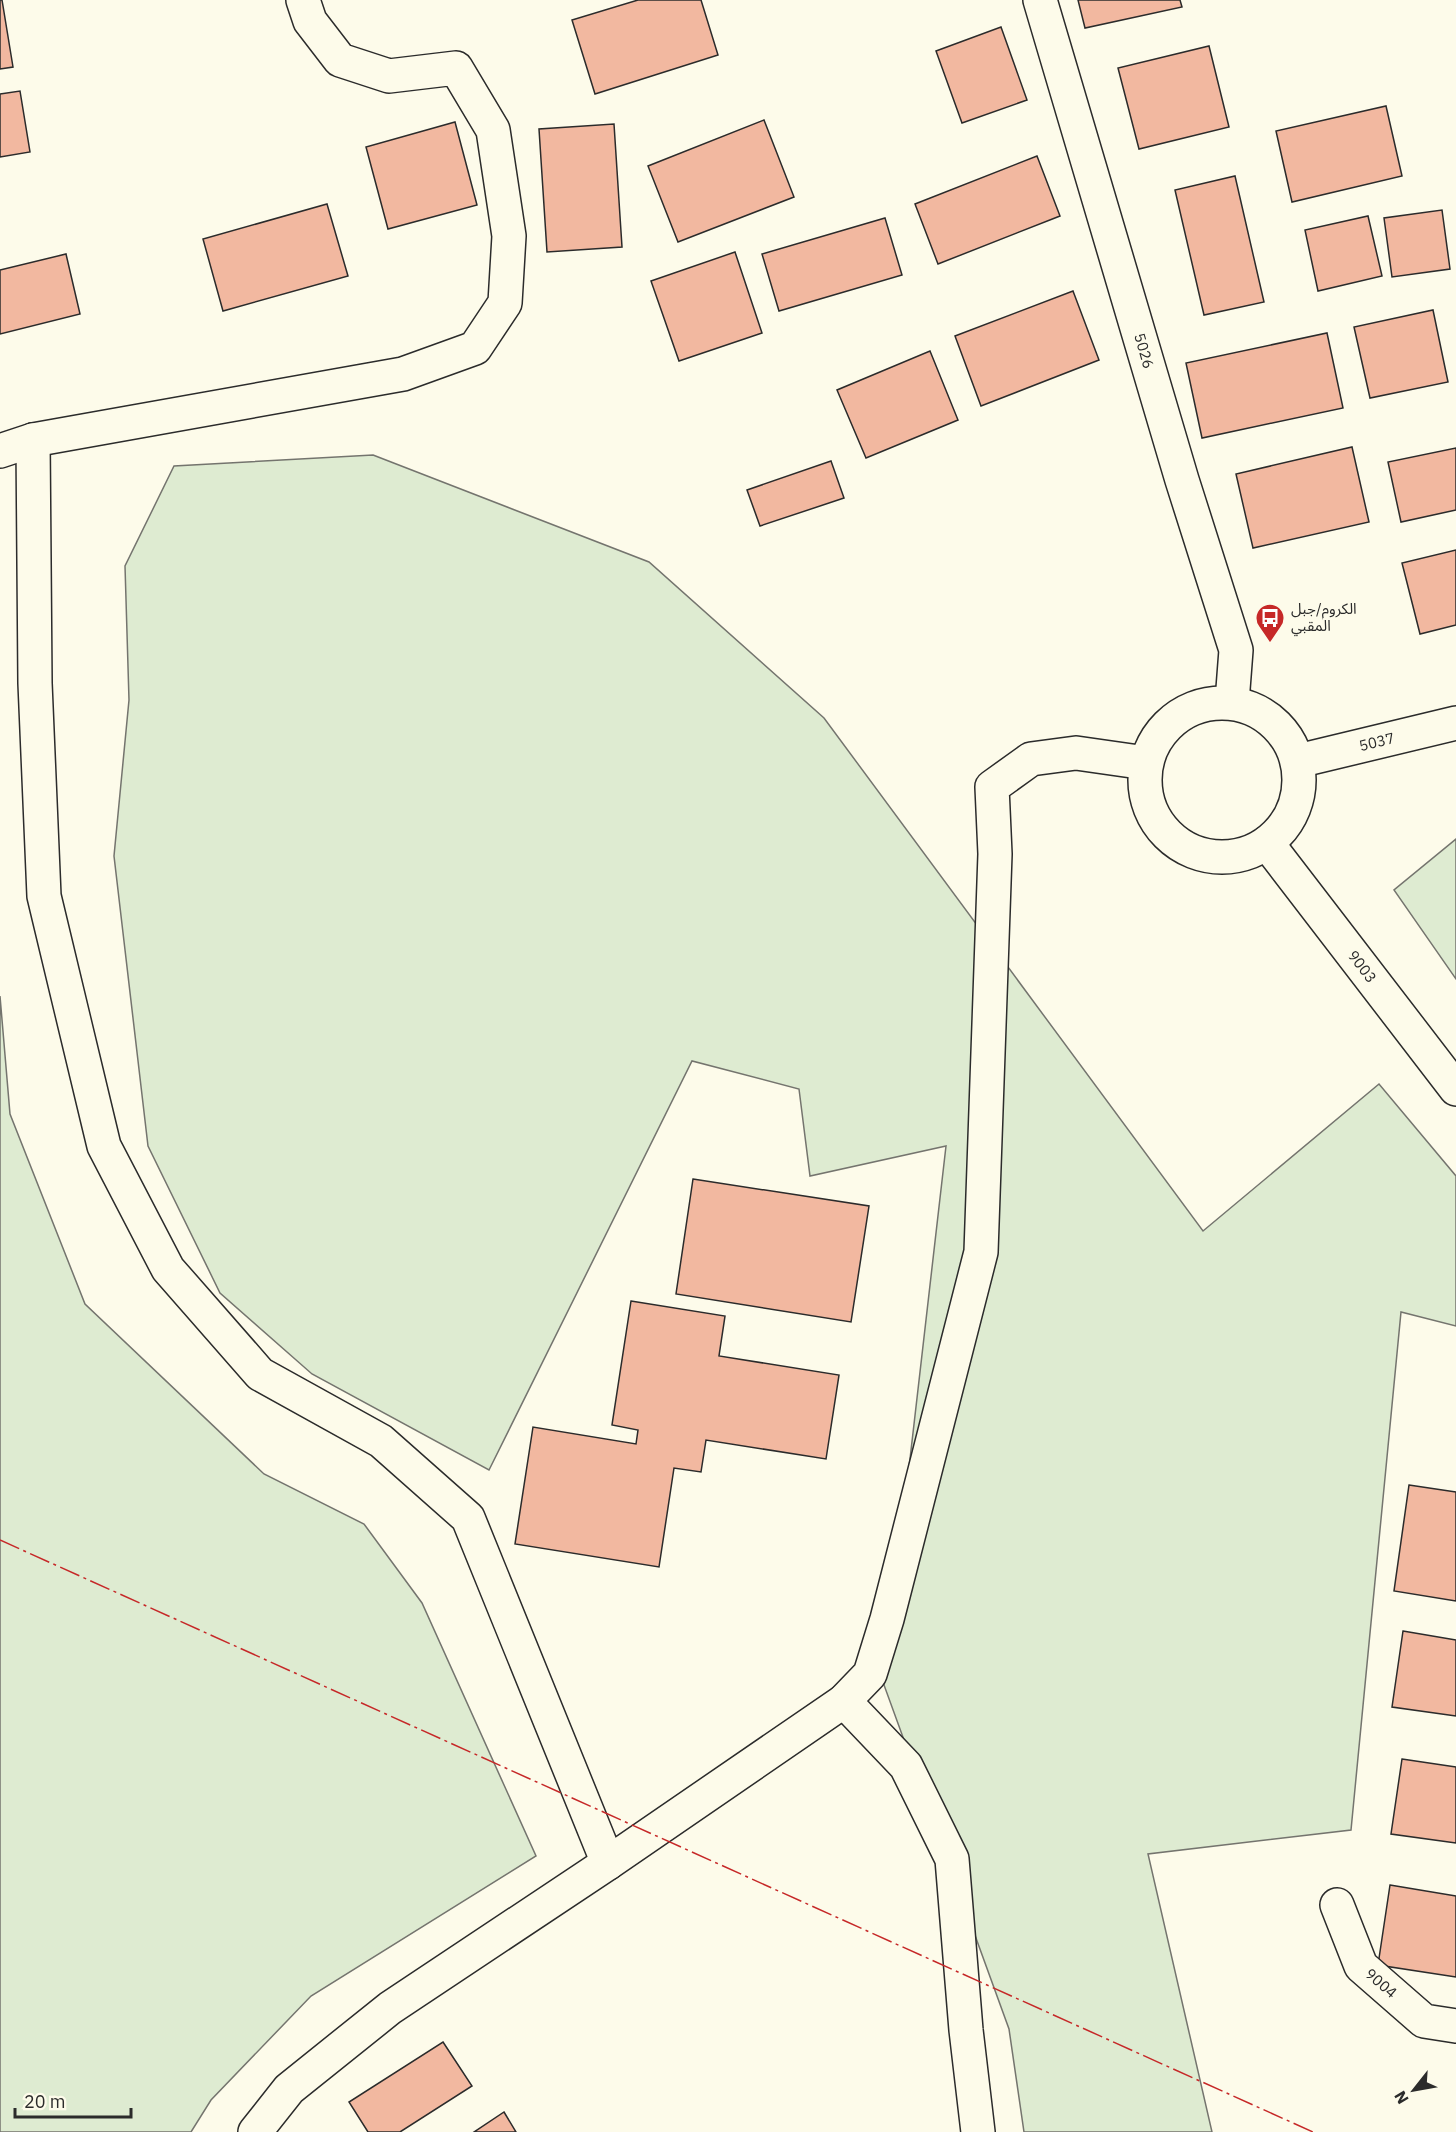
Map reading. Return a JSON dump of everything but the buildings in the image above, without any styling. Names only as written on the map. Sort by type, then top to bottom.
[{"type":"street","points":[[0,451],[33,440],[403,374],[475,348],[505,303],[509,236],[493,130],[456,68],[389,76],[340,60],[310,21],[303,0]]},
{"type":"street","name":"5026","points":[[1040,0],[1179,468],[1236,650],[1232,702]]},
{"type":"street","points":[[33,440],[35,683],[44,896],[104,1146],[168,1269],[260,1374],[381,1440],[468,1518],[608,1863]]},
{"type":"street","points":[[1209,702],[1232,702],[1255,709],[1274,721],[1289,740],[1298,761],[1300,784],[1295,807],[1284,827],[1267,843],[1247,854],[1224,857],[1200,854],[1179,845],[1162,829],[1150,809],[1144,786],[1146,763],[1154,741],[1168,723],[1187,710],[1209,702]]},
{"type":"street","name":"5037","points":[[1298,761],[1456,723]]},
{"type":"street","points":[[255,2132],[289,2089],[390,2008],[608,1863],[844,1701],[870,1674],[887,1619],[981,1252],[995,854],[992,787],[1031,759],[1076,753],[1146,763]]},
{"type":"street","name":"9003","points":[[1267,843],[1456,1089]]},
{"type":"street","points":[[844,1701],[906,1766],[952,1859],[966,2030],[978,2132]]},
{"type":"street","name":"9004","points":[[1337,1905],[1361,1966],[1424,2021],[1456,2026]]},
{"type":"green space","points":[[373,455],[649,562],[824,718],[1203,1231],[1379,1084],[1456,1176],[1456,1326],[1401,1312],[1351,1830],[1148,1854],[1212,2132],[1024,2132],[1009,2029],[884,1685],[946,1146],[810,1176],[799,1089],[692,1061],[489,1470],[312,1374],[220,1293],[148,1146],[114,856],[129,700],[125,566],[174,466]]},
{"type":"green space","points":[[1456,839],[1456,979],[1394,890]]},
{"type":"green space","points":[[0,996],[10,1114],[85,1304],[264,1474],[364,1524],[422,1603],[536,1856],[311,1996],[211,2100],[191,2132],[0,2132]]},
{"type":"power","points":[[0,1540],[1313,2132]]},
{"type":"place","name":"الكروم/جبل المقبي","points":[[1270,644]]}]
